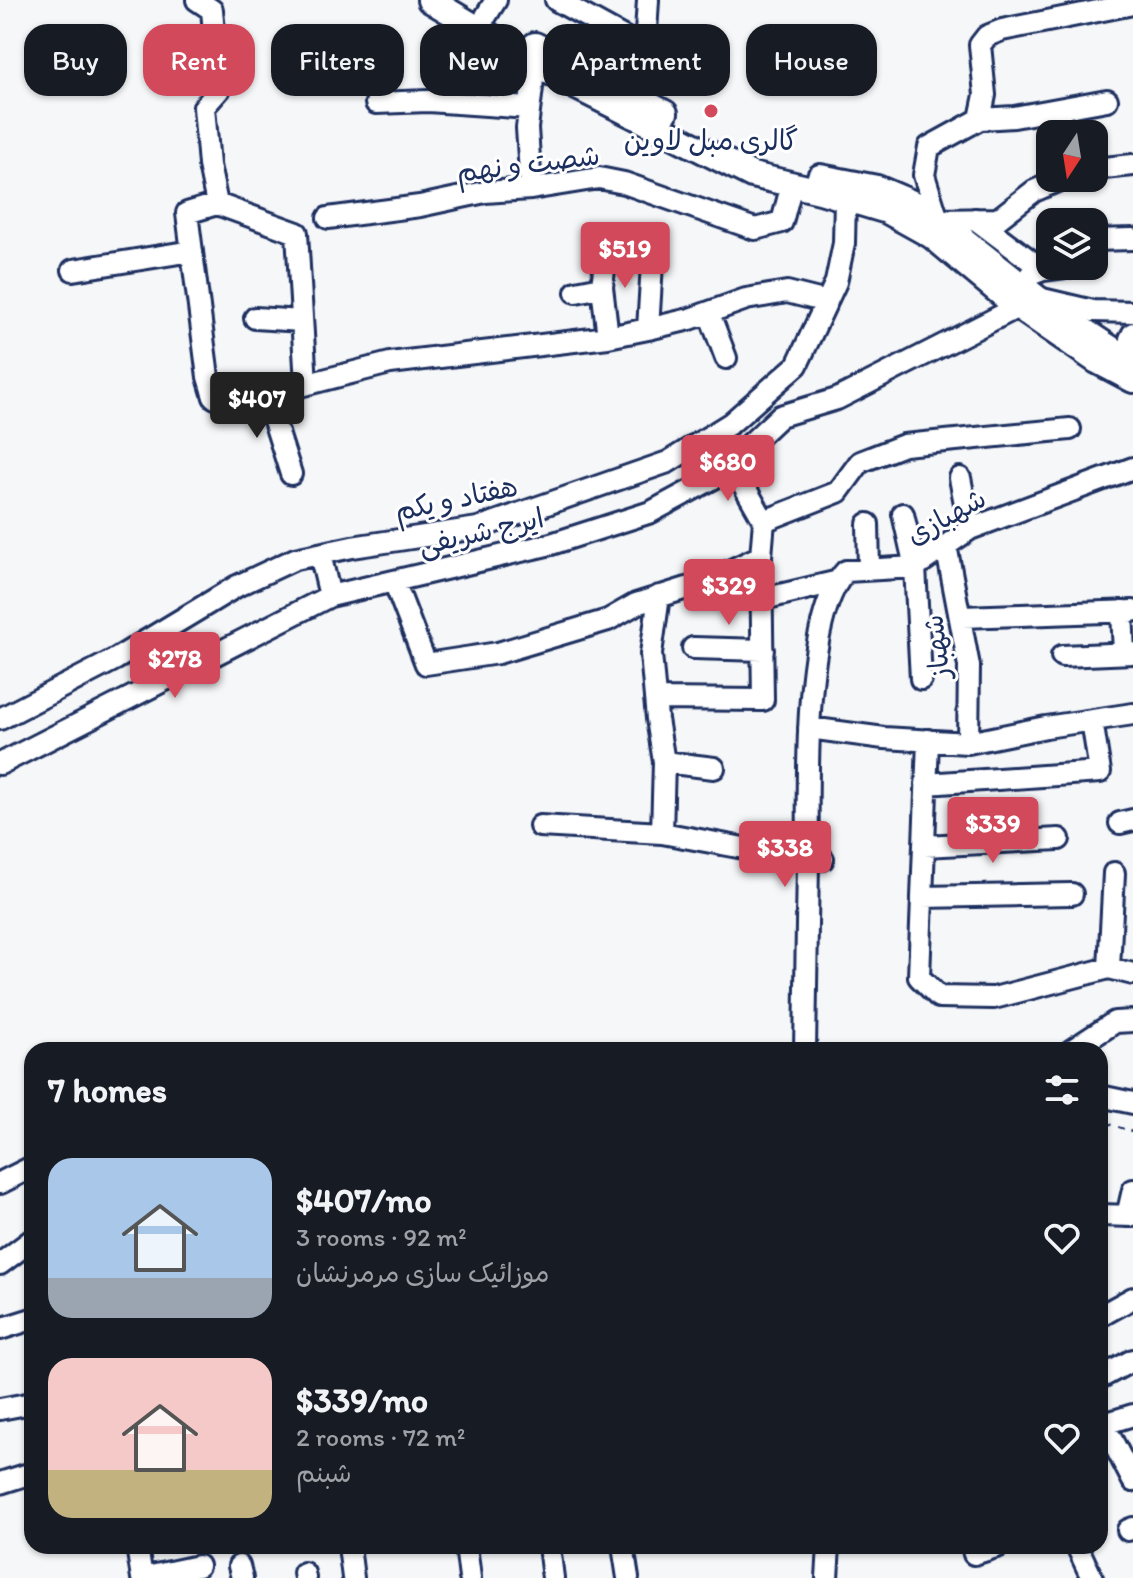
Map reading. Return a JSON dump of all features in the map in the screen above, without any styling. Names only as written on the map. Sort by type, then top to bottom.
[{"type":"main road","points":[[430,0],[567,82],[752,175],[887,211],[932,236],[1027,303],[1131,368]]},
{"type":"main road","points":[[460,0],[491,8],[520,37],[543,49]]},
{"type":"main road","points":[[633,96],[762,165],[877,188],[922,207],[1015,281],[1027,303]]},
{"type":"street","points":[[556,0],[600,24]]},
{"type":"street","points":[[647,24],[648,0]]},
{"type":"street","points":[[207,3],[219,90],[204,107],[209,165],[217,204]]},
{"type":"street","points":[[980,119],[985,95],[980,45],[987,36],[1056,9],[1133,4]]},
{"type":"street","points":[[531,189],[527,128],[535,63]]},
{"type":"street","points":[[1036,190],[998,219],[938,220],[924,175],[929,147],[980,119],[1014,117],[1107,100]]},
{"type":"street","points":[[376,103],[428,101],[529,108]]},
{"type":"street","points":[[1108,168],[1133,165]]},
{"type":"street","name":"شصت و نهم","points":[[328,218],[420,206],[485,192],[531,189],[599,178],[624,183],[755,229],[782,222],[792,184]]},
{"type":"street","name":"هفتاد و یکم","points":[[0,719],[116,659],[237,586],[295,559],[478,528],[668,462],[731,423],[797,365],[836,282],[844,243],[845,199]]},
{"type":"street","points":[[306,384],[297,233],[217,204],[187,213],[208,377],[214,397],[220,400],[306,384],[390,363],[608,337],[709,313],[746,299],[787,292],[827,302]]},
{"type":"street","points":[[975,219],[1036,265]]},
{"type":"street","points":[[1108,240],[1133,239]]},
{"type":"street","points":[[608,337],[602,287],[607,244],[653,247],[648,329]]},
{"type":"street","points":[[73,270],[192,251]]},
{"type":"street","points":[[1015,281],[1036,273]]},
{"type":"street","points":[[576,292],[602,287]]},
{"type":"street","points":[[1027,303],[1133,312]]},
{"type":"street","name":"ایرج شریفی","points":[[0,764],[330,596],[551,544],[651,512],[714,478],[780,416],[837,399],[1027,303]]},
{"type":"street","points":[[709,313],[726,358]]},
{"type":"street","points":[[255,318],[302,321]]},
{"type":"street","points":[[1131,368],[1130,339],[1133,333]]},
{"type":"street","points":[[265,392],[291,474]]},
{"type":"street","points":[[764,521],[838,492],[860,462],[904,445],[1070,429]]},
{"type":"street","points":[[655,699],[763,700],[761,556],[764,521],[731,463]]},
{"type":"street","name":"شهبازی","points":[[763,599],[835,582],[846,571],[915,567],[970,529],[1133,468]]},
{"type":"street","points":[[960,478],[970,529]]},
{"type":"street","points":[[903,514],[915,567],[921,679]]},
{"type":"street","points":[[868,524],[869,569]]},
{"type":"street","name":"شهباز","points":[[946,545],[969,666],[968,743]]},
{"type":"street","points":[[320,554],[330,596]]},
{"type":"street","points":[[394,581],[426,664],[498,653],[608,620],[636,604],[706,582],[761,556]]},
{"type":"street","points":[[805,1042],[815,853],[809,728],[819,637],[835,582]]},
{"type":"street","points":[[659,596],[651,654],[664,762],[662,833]]},
{"type":"street","points":[[962,617],[1128,611],[1128,653],[1062,656]]},
{"type":"street","points":[[693,648],[763,650]]},
{"type":"street","points":[[809,728],[968,743],[1133,714]]},
{"type":"street","points":[[926,784],[1100,772],[1092,720]]},
{"type":"street","points":[[928,740],[919,977],[939,997],[994,998],[1081,978],[1109,968],[1133,974]]},
{"type":"street","points":[[664,762],[714,768]]},
{"type":"street","points":[[540,826],[662,833],[749,849],[815,853]]},
{"type":"street","points":[[924,846],[1059,839]]},
{"type":"street","points":[[1109,968],[1114,873]]},
{"type":"street","points":[[922,897],[1072,894]]},
{"type":"street","points":[[1084,1042],[1115,1022],[1133,1021]]},
{"type":"street","points":[[1108,1097],[1133,1103]]},
{"type":"street","points":[[0,1183],[24,1171]]},
{"type":"street","points":[[1108,1215],[1130,1216],[1133,1190]]},
{"type":"street","points":[[0,1264],[24,1246]]},
{"type":"street","points":[[1108,1312],[1133,1298]]},
{"type":"street","points":[[1,1327],[24,1321]]},
{"type":"street","points":[[1108,1374],[1133,1360]]},
{"type":"street","points":[[0,1409],[24,1404]]},
{"type":"street","points":[[1108,1419],[1133,1415]]},
{"type":"street","points":[[1108,1451],[1133,1481]]},
{"type":"street","points":[[0,1483],[24,1476]]},
{"type":"street","points":[[138,1554],[142,1578],[198,1566]]},
{"type":"street","points":[[350,1554],[353,1578]]},
{"type":"street","points":[[467,1554],[470,1578]]},
{"type":"street","points":[[552,1554],[553,1578]]},
{"type":"street","points":[[624,1554],[628,1578]]},
{"type":"street","points":[[827,1578],[828,1554]]},
{"type":"street","points":[[1081,1554],[1092,1578]]},
{"type":"path","points":[[1108,1123],[1133,1132]]},
{"type":"place","name":"گالری مبل لاوین","points":[[711,111]]}]
